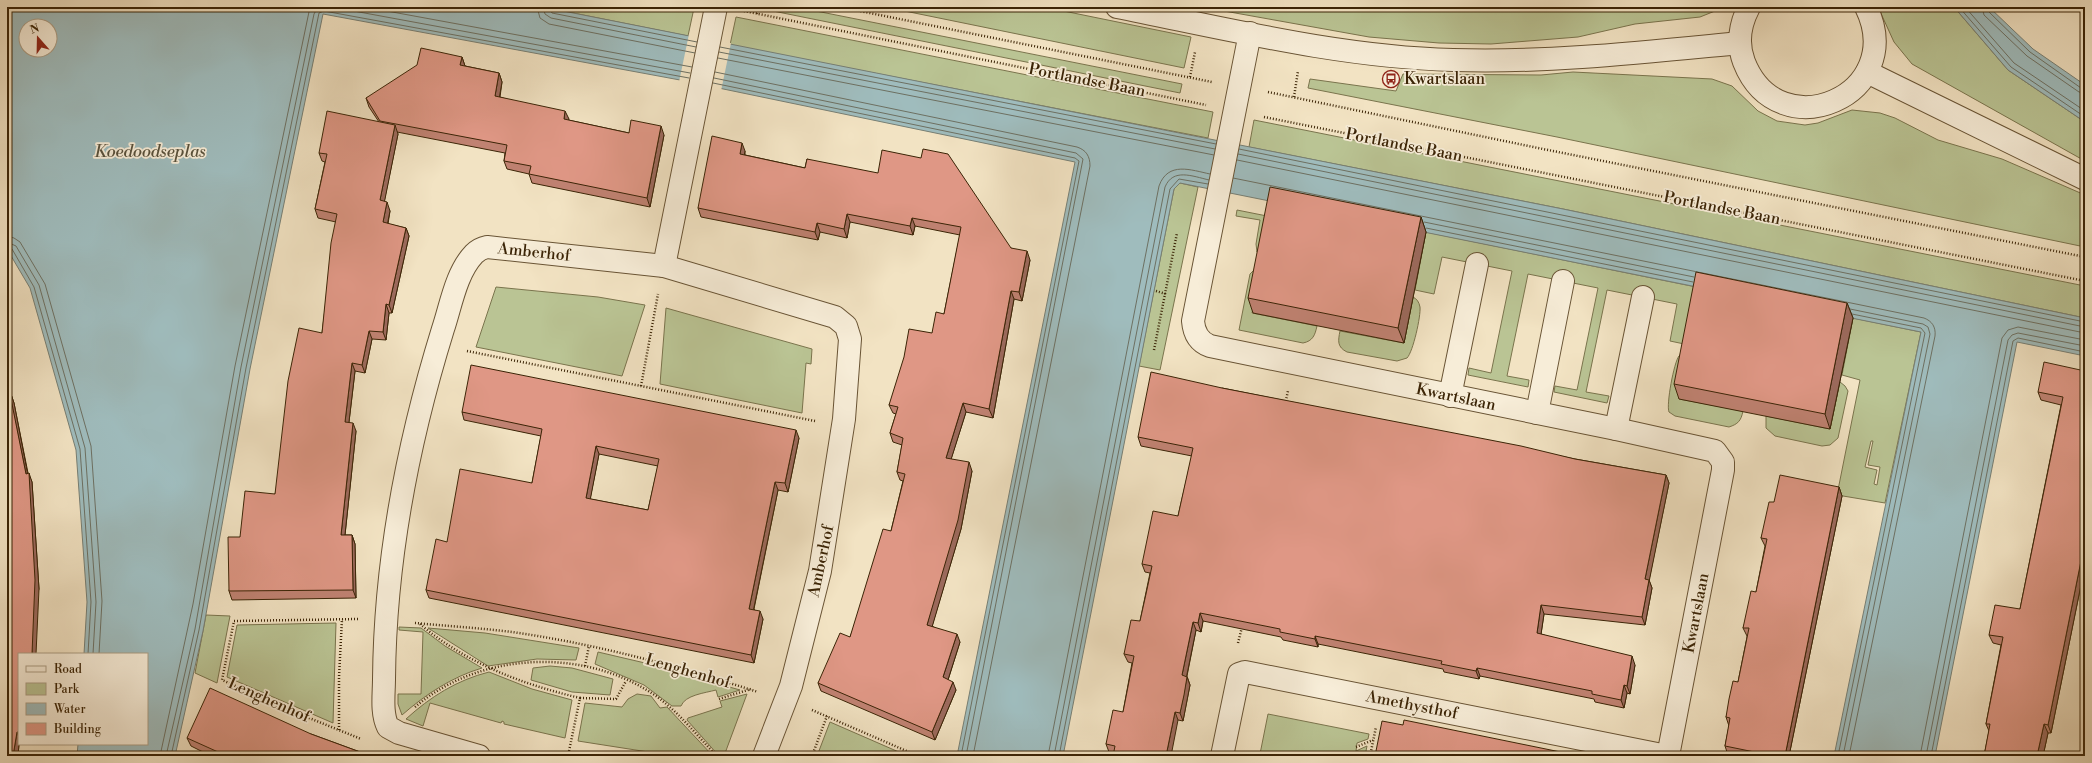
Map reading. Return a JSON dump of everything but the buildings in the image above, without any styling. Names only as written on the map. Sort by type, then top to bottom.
[{"type":"street","points":[[1117,7],[1368,54],[1453,60],[1535,59],[1740,43]]},
{"type":"street","points":[[1749,7],[1741,28],[1740,43],[1742,58],[1748,71],[1756,84],[1766,94],[1793,106],[1807,108],[1836,102],[1849,94],[1859,84],[1867,72],[1873,59],[1875,31],[1866,7]]},
{"type":"street","points":[[664,266],[715,14]]},
{"type":"street","name":"Kwartslaan","points":[[1250,33],[1193,321],[1197,336],[1206,344],[1450,396],[1616,429],[1705,448],[1716,452],[1723,462],[1723,470],[1667,756]]},
{"type":"street","points":[[1867,72],[2085,179]]},
{"type":"street","name":"Amberhof","points":[[387,620],[398,519],[416,428],[440,339],[460,277],[470,260],[481,249],[487,247],[664,266],[835,317],[848,329],[850,339],[844,419],[820,571],[796,670],[786,701]]},
{"type":"street","points":[[1450,396],[1477,264]]},
{"type":"street","points":[[1537,413],[1563,281]]},
{"type":"street","points":[[1616,429],[1643,297]]},
{"type":"street","points":[[387,620],[384,707],[385,720],[388,727],[399,733],[479,756]]},
{"type":"street","name":"Amethysthof","points":[[1239,674],[1245,672],[1261,675],[1667,756]]},
{"type":"street","points":[[1222,756],[1239,674]]},
{"type":"street","points":[[764,756],[786,701]]},
{"type":"path","points":[[757,14],[759,7]]},
{"type":"path","name":"Portlandse Baan","points":[[840,7],[1294,97],[1543,150],[2085,257]]},
{"type":"path","name":"Portlandse Baan","points":[[737,10],[1233,118],[2085,281]]},
{"type":"path","points":[[1294,97],[1299,66]]},
{"type":"path","points":[[1154,350],[1177,233]]},
{"type":"path","points":[[641,386],[664,266]]},
{"type":"path","points":[[1156,291],[1170,295]]},
{"type":"path","points":[[440,339],[444,344],[450,347],[822,422],[832,423],[844,419]]},
{"type":"path","points":[[1284,410],[1293,363]]},
{"type":"path","points":[[339,730],[339,677],[342,619]]},
{"type":"path","name":"Lenghenhof","points":[[717,756],[671,707],[649,692],[626,681],[585,666],[546,663],[488,668],[445,686],[367,741],[222,680],[234,621],[342,619],[387,620],[506,631],[589,646],[682,668],[751,689],[827,716],[918,756]]},
{"type":"path","points":[[1239,674],[1236,656],[1243,620]]},
{"type":"path","name":"Lenghenhof","points":[[419,624],[442,641],[488,668],[538,687],[580,698],[616,699],[626,681]]},
{"type":"path","points":[[585,666],[589,646]]},
{"type":"path","points":[[719,699],[751,689]]},
{"type":"path","points":[[568,756],[580,698]]},
{"type":"path","points":[[812,756],[827,716]]},
{"type":"path","points":[[1356,747],[1373,740]]},
{"type":"green space","points":[[543,7],[691,7],[694,8],[688,36]]},
{"type":"green space","points":[[764,7],[796,7],[1182,84],[1180,93],[763,9]]},
{"type":"green space","points":[[885,7],[1044,7],[1191,37],[1184,68]]},
{"type":"green space","points":[[1214,7],[1725,7],[1700,17],[1635,24],[1578,37],[1491,44],[1439,43],[1369,37],[1213,9]]},
{"type":"green space","points":[[1878,7],[1954,7],[2008,70],[2085,122],[2085,161],[1912,64],[1894,42]]},
{"type":"green space","points":[[736,17],[1213,112],[1208,138],[730,45]]},
{"type":"green space","points":[[1573,72],[1712,79],[1732,86],[1758,111],[1777,121],[1805,125],[1818,123],[1852,110],[1880,113],[1895,118],[1938,140],[2002,159],[2085,195],[2085,247],[1557,137],[1308,88],[1310,79],[1396,91],[1403,74],[1541,75]]},
{"type":"green space","points":[[1254,120],[2085,286],[2085,318],[1563,209],[1249,147]]},
{"type":"green space","points":[[1180,183],[1198,187],[1160,370],[1139,366],[1174,189]]},
{"type":"green space","points":[[1237,210],[1272,217],[1257,252],[1256,244],[1260,220],[1236,216]]},
{"type":"green space","points":[[1426,232],[1701,288],[1689,345],[1670,341],[1677,304],[1607,290],[1586,392],[1609,396],[1607,403],[1554,392],[1555,386],[1577,390],[1598,288],[1528,274],[1507,376],[1529,380],[1528,387],[1468,375],[1469,368],[1491,373],[1512,271],[1442,257],[1434,294],[1415,290]]},
{"type":"green space","points":[[1262,266],[1252,313],[1317,326],[1314,335],[1309,341],[1303,343],[1239,330],[1250,274],[1256,268]]},
{"type":"green space","points":[[496,287],[598,297],[645,305],[622,376],[476,347]]},
{"type":"green space","points":[[1413,297],[1418,302],[1420,312],[1414,342],[1407,358],[1397,361],[1347,352],[1341,348],[1339,343],[1340,331],[1404,343]]},
{"type":"green space","points":[[666,308],[812,349],[811,364],[806,363],[802,413],[660,384]]},
{"type":"green space","points":[[1853,318],[1921,332],[1885,503],[1837,495],[1860,380],[1842,375]],"holes":[[[1871,441],[1873,441],[1868,465],[1880,467],[1877,485],[1874,484],[1877,470],[1865,467]]]},
{"type":"green space","points":[[1688,351],[1679,399],[1743,411],[1740,420],[1735,425],[1729,427],[1675,416],[1669,412],[1668,408],[1675,366],[1679,356]]},
{"type":"green space","points":[[1840,382],[1848,391],[1838,438],[1830,445],[1822,446],[1775,436],[1766,428],[1766,416],[1830,429]]},
{"type":"green space","points":[[206,615],[230,616],[217,683],[195,673]]},
{"type":"green space","points":[[336,623],[333,723],[227,677],[237,625]]},
{"type":"green space","points":[[399,627],[421,628],[445,646],[482,668],[450,681],[420,700],[402,715],[398,704],[398,694],[421,694],[423,632],[399,630]]},
{"type":"green space","points":[[428,628],[485,633],[579,648],[576,660],[537,659],[488,666]]},
{"type":"green space","points":[[598,652],[645,663],[740,690],[718,697],[716,690],[706,692],[687,699],[681,706],[672,706],[644,685],[595,664]]},
{"type":"green space","points":[[550,666],[572,668],[613,679],[610,695],[572,692],[531,680],[533,668]]},
{"type":"green space","points":[[489,672],[532,689],[572,700],[565,738],[504,724],[502,721],[501,723],[430,703],[423,726],[406,719],[444,690],[477,675]]},
{"type":"green space","points":[[637,694],[651,696],[660,708],[667,707],[713,756],[674,756],[578,741],[585,703],[622,707],[628,699]]},
{"type":"green space","points":[[747,694],[724,756],[719,756],[687,720],[688,718],[722,707],[720,701]]},
{"type":"green space","points":[[1268,714],[1369,734],[1368,739],[1357,743],[1356,751],[1367,746],[1365,756],[1270,756],[1260,754]]},
{"type":"green space","points":[[830,722],[908,756],[817,756]]},
{"type":"water","name":"Koedoodseplas","points":[[7,7],[543,7],[1563,209],[2085,318],[2085,356],[2017,342],[1935,756],[1834,756],[1921,332],[1180,183],[1174,189],[1063,756],[957,756],[1075,162],[680,80],[323,14],[250,369],[203,631],[175,756],[77,756],[78,745],[148,745],[148,653],[84,653],[87,602],[76,450],[30,288],[7,249]]},
{"type":"water","points":[[1954,7],[1989,7],[2033,49],[2085,85],[2085,122],[2008,70]]},
{"type":"pier","points":[[689,34],[731,43],[721,91],[679,82]]},
{"type":"place","name":"Kwartslaan","points":[[1391,79]]}]
